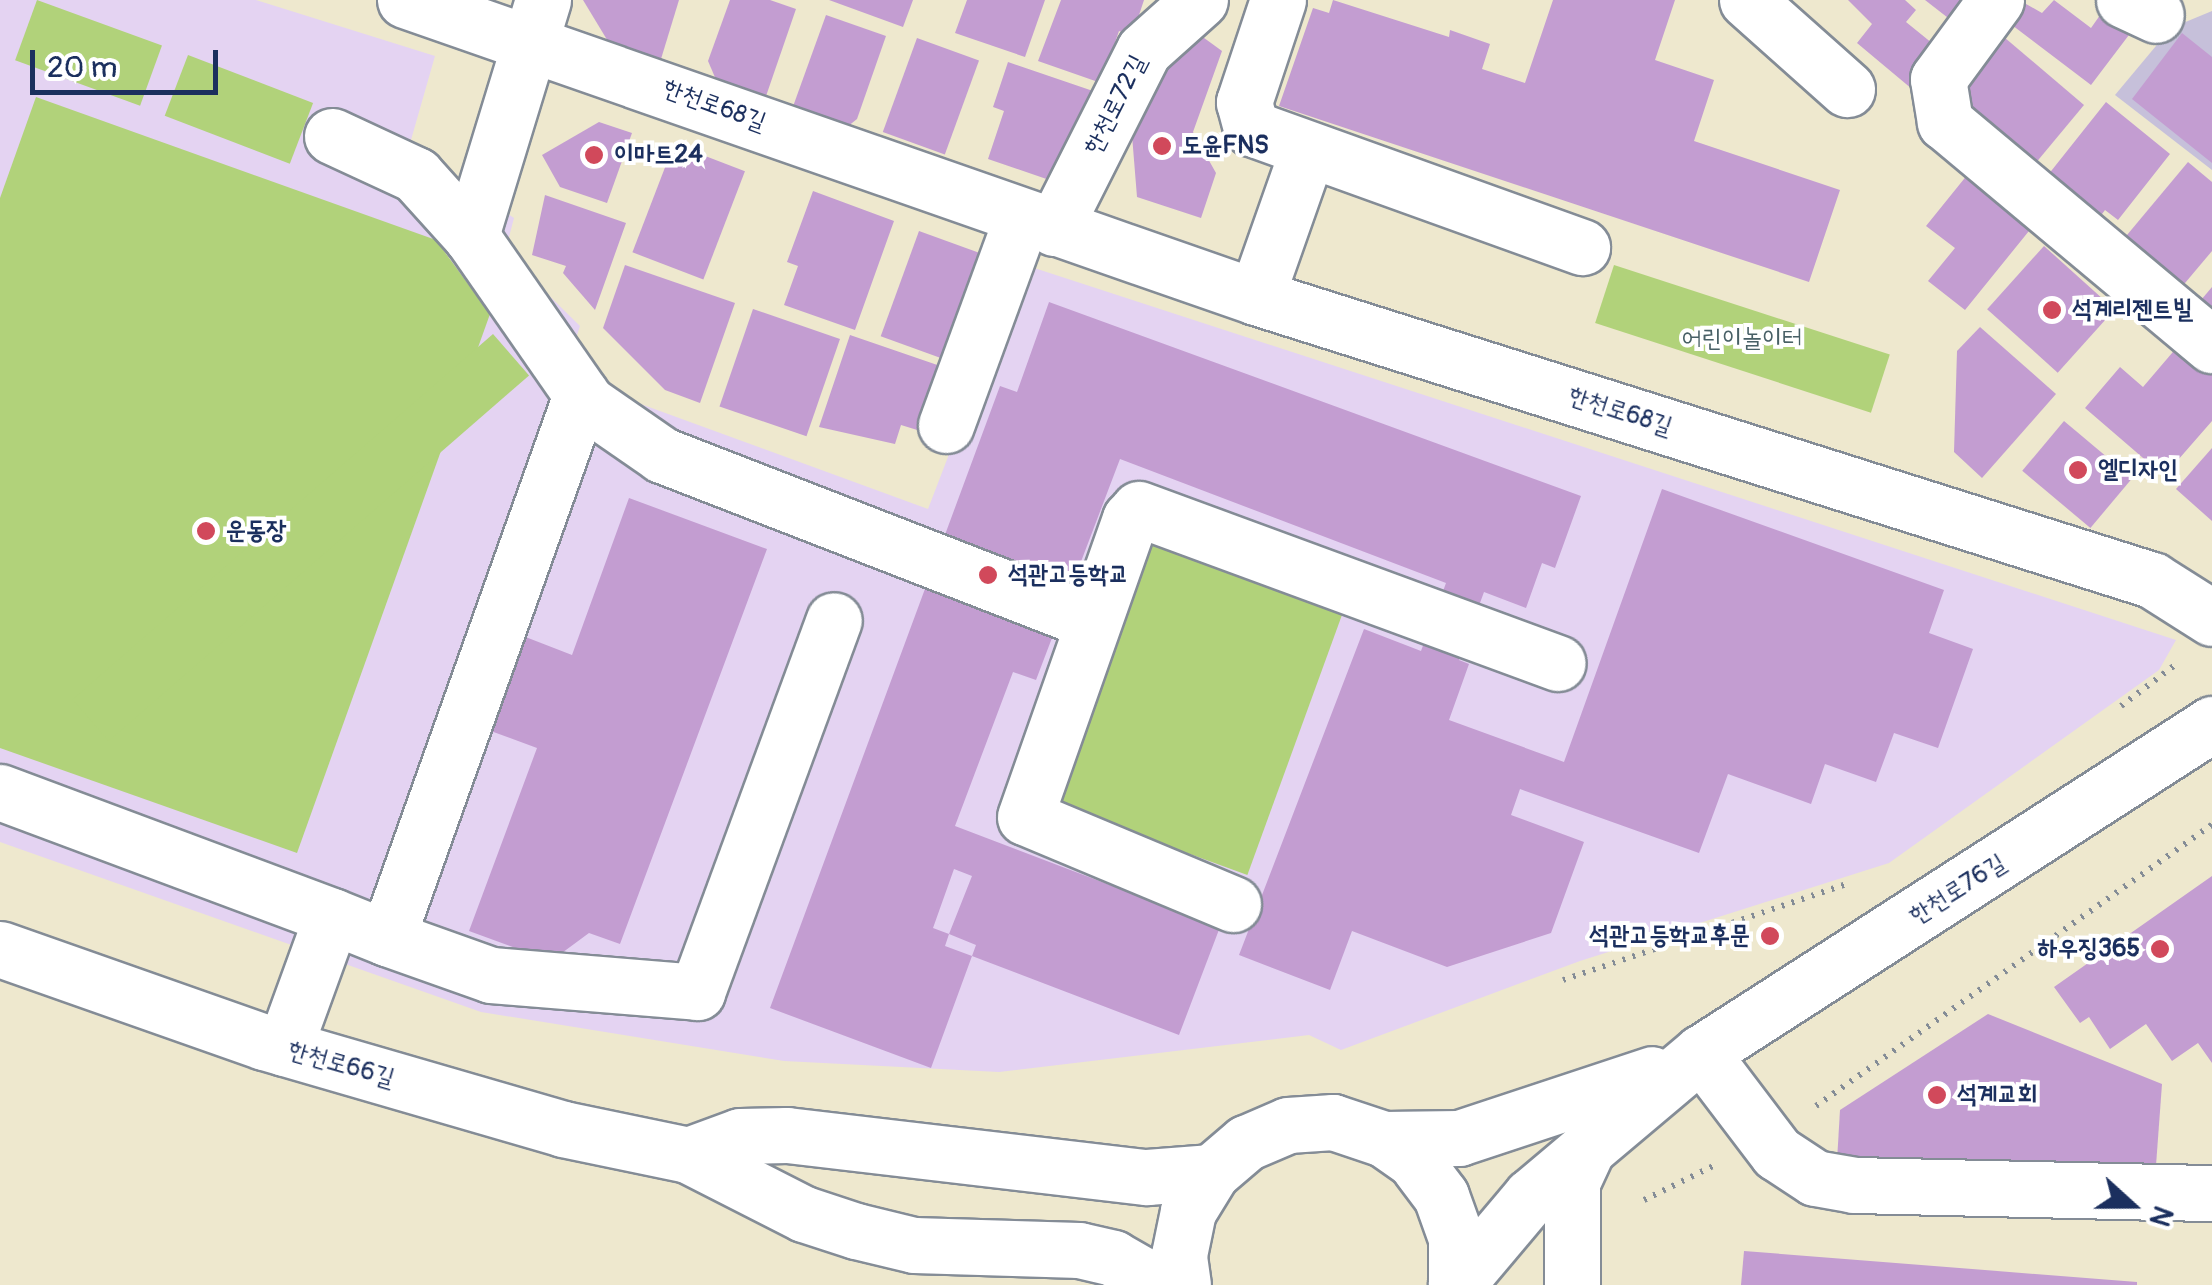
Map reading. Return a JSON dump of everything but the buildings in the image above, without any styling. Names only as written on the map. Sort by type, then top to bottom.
[{"type":"street","name":"한천로68길","points":[[405,0],[538,20],[1038,223],[1256,297],[2152,580],[2197,639]]},
{"type":"street","name":"한천로72길","points":[[1038,223],[1144,50],[1200,0]]},
{"type":"street","points":[[1278,0],[1244,102],[1246,117],[1262,136],[1582,247]]},
{"type":"street","points":[[1747,0],[1847,89]]},
{"type":"street","points":[[1996,0],[1938,79],[1945,122],[2212,345]]},
{"type":"street","points":[[471,236],[538,20]]},
{"type":"street","points":[[332,136],[416,175],[436,189],[580,395],[662,455],[1092,622]]},
{"type":"street","points":[[1256,297],[1307,152]]},
{"type":"street","points":[[946,425],[1038,223]]},
{"type":"street","points":[[388,938],[580,395]]},
{"type":"street","points":[[1233,904],[1025,817],[1130,519],[1146,509],[1558,664]]},
{"type":"street","points":[[0,792],[505,978],[697,992],[834,620]]},
{"type":"street","name":"한천로76길","points":[[1701,1053],[2212,724]]},
{"type":"street","points":[[284,1048],[332,916]]},
{"type":"street","name":"한천로66길","points":[[0,950],[284,1048],[563,1129],[688,1155]]},
{"type":"street","points":[[1384,1139],[1459,1138],[1608,1091],[1701,1053]]},
{"type":"street","points":[[1701,1053],[1795,1169],[1837,1183],[2212,1193]]},
{"type":"street","points":[[1456,1285],[1531,1196],[1701,1053]]},
{"type":"street","points":[[1183,1285],[1179,1255],[1188,1211],[1212,1172],[1246,1142],[1288,1125],[1333,1122],[1384,1139],[1414,1160],[1441,1196],[1456,1238],[1456,1285]]},
{"type":"street","points":[[688,1155],[760,1134],[1147,1177],[1212,1172]]},
{"type":"street","points":[[1572,1285],[1572,1182],[1590,1143]]},
{"type":"street","points":[[688,1155],[804,1214],[891,1241],[1079,1250],[1113,1258],[1160,1285]]},
{"type":"path","points":[[2104,719],[2197,639]]},
{"type":"path","points":[[1644,1200],[1768,1139],[2212,824]]},
{"type":"path","points":[[1563,980],[1863,878]]},
{"type":"shaded area","name":"석관고등학교","points":[[0,0],[256,0],[435,56],[409,147],[514,218],[505,252],[580,326],[564,376],[928,509],[1022,264],[2176,640],[2159,670],[1889,863],[1580,961],[1341,1050],[1309,1035],[999,1072],[784,1061],[481,1012],[0,842]]},
{"type":"shaded area","points":[[2212,11],[2212,170],[2115,95],[2171,28]]},
{"type":"green space","points":[[37,0],[162,45],[140,106],[15,60]]},
{"type":"green space","points":[[188,55],[313,103],[290,164],[165,116]]},
{"type":"green space","name":"운동장","points":[[36,97],[436,240],[490,314],[297,853],[0,748],[0,198]]},
{"type":"green space","name":"어린이놀이터","points":[[1614,265],[1890,355],[1871,413],[1595,323]]},
{"type":"green space","points":[[493,334],[529,376],[109,741],[73,699]]},
{"type":"green space","points":[[1143,539],[1343,612],[1247,875],[1047,802]]},
{"type":"place","name":"도윤FNS","points":[[1162,146]]},
{"type":"place","name":"이마트24","points":[[594,155]]},
{"type":"place","name":"석계리젠트빌","points":[[2052,310]]},
{"type":"place","name":"엘디자인","points":[[2078,470]]},
{"type":"place","name":"운동장","points":[[206,531]]},
{"type":"place","name":"석관고등학교","points":[[988,575]]},
{"type":"place","name":"석관고등학교후문","points":[[1770,936]]},
{"type":"place","name":"하우징365","points":[[2160,949]]},
{"type":"place","name":"석계교회","points":[[1937,1095]]}]
